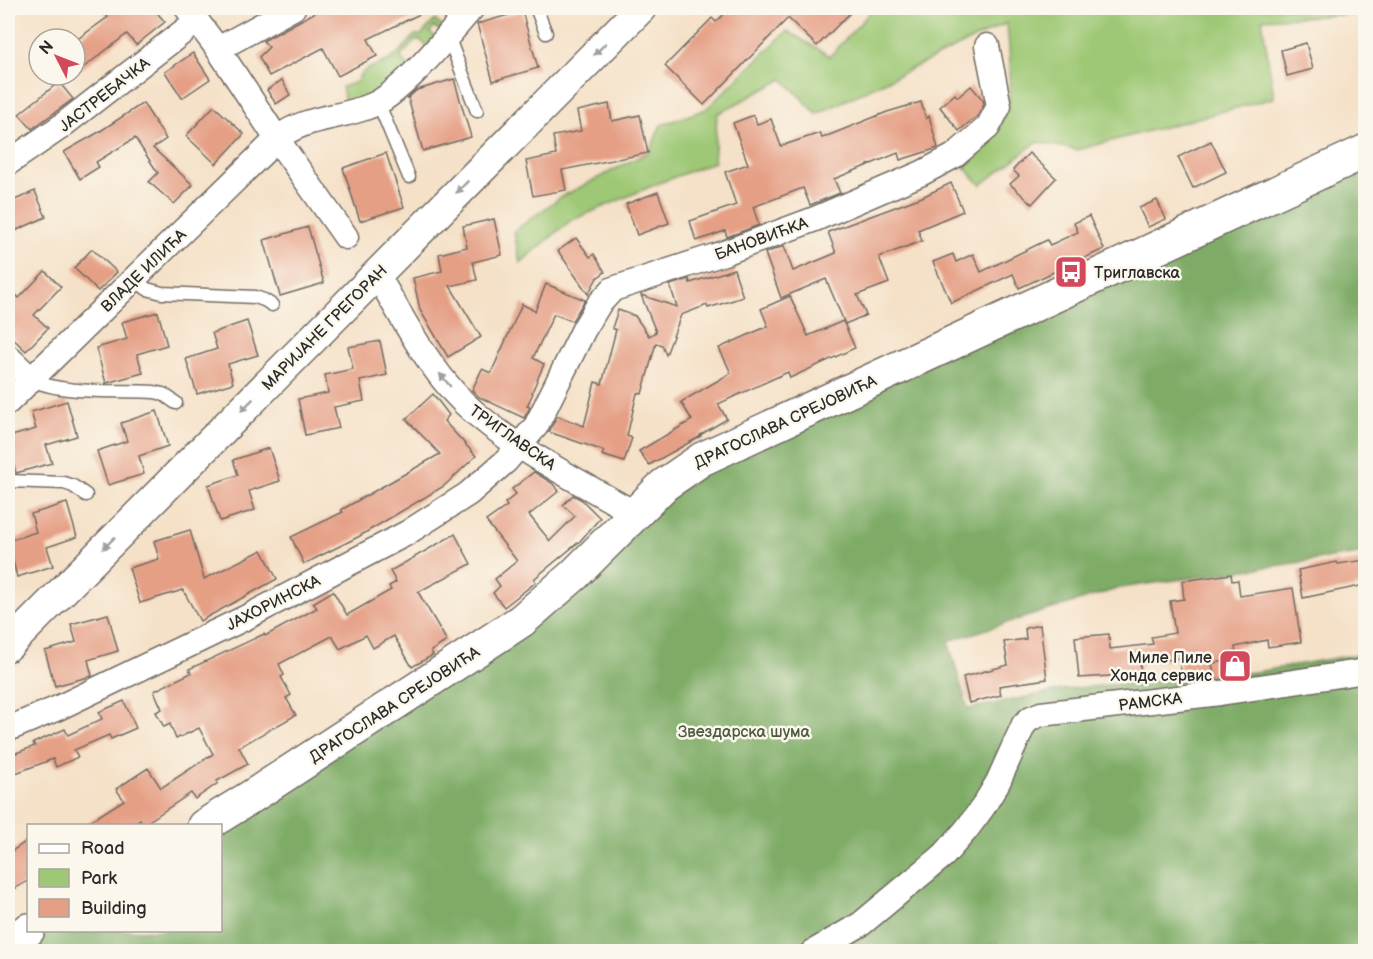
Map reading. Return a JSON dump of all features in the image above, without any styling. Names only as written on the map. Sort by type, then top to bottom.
[{"type":"main road","name":"ДРАГОСЛАВА СРЕЈОВИЋА","points":[[206,824],[521,621],[574,575],[634,513],[676,476],[720,449],[1365,152]]},
{"type":"main road","points":[[8,942],[27,931]]},
{"type":"street","points":[[218,49],[293,8]]},
{"type":"street","points":[[378,102],[407,78],[472,8]]},
{"type":"street","name":"МАРИЈАНЕ ГРЕГОРАН","points":[[8,646],[641,8]]},
{"type":"street","points":[[192,14],[346,237]]},
{"type":"street","name":"ЈАСТРЕБАЧКА","points":[[8,163],[51,134],[192,14]]},
{"type":"street","name":"БАНОВИЋКА","points":[[521,445],[542,416],[599,304],[613,289],[724,253],[814,219],[922,173],[954,156],[974,141],[993,121],[999,106],[987,46]]},
{"type":"street","name":"ВЛАДЕ ИЛИЋА","points":[[8,402],[277,139],[292,129],[378,102]]},
{"type":"street","name":"ТРИГЛАВСКА","points":[[377,274],[438,373],[462,401],[481,418],[521,445],[634,513]]},
{"type":"street","points":[[8,357],[31,379]]},
{"type":"street","name":"ЈАХОРИНСКА","points":[[8,729],[58,708],[247,617],[407,533],[468,494],[521,445]]},
{"type":"street","name":"РАМСКА","points":[[813,951],[861,924],[944,855],[966,830],[998,782],[1024,724],[1031,718],[1041,714],[1220,693],[1365,671]]},
{"type":"lane","points":[[536,8],[546,33]]},
{"type":"lane","points":[[446,37],[451,44],[477,111]]},
{"type":"lane","points":[[378,102],[409,177]]},
{"type":"lane","points":[[134,279],[147,289],[162,293],[255,297],[272,305]]},
{"type":"lane","points":[[31,379],[48,386],[69,389],[154,392],[163,394],[176,404]]},
{"type":"lane","points":[[8,481],[64,483],[86,495]]},
{"type":"green space","points":[[874,8],[1356,8],[1356,14],[1262,19],[1274,98],[1077,150],[1037,142],[981,185],[964,167],[988,145],[1000,127],[1005,113],[1010,84],[1007,23],[817,114],[783,79],[717,114],[714,162],[570,221],[520,263],[514,231],[561,197],[649,152],[661,125],[706,109],[787,31],[830,56]]},
{"type":"green space","points":[[435,20],[444,28],[441,31],[434,27],[430,32],[435,37],[427,46],[420,40],[416,40],[401,56],[409,67],[394,83],[346,107],[342,87],[357,82],[366,70],[391,59],[415,35],[421,35]]},
{"type":"green space","name":"Звездарска шума","points":[[1365,158],[1365,553],[1120,588],[948,641],[968,709],[1066,689],[1256,672],[1365,653],[1365,951],[1003,952],[996,942],[976,952],[8,952],[40,932],[222,932],[222,825],[715,465]]},
{"type":"building","points":[[101,8],[153,8],[165,22],[136,45],[127,34],[87,65],[87,32],[108,17]]},
{"type":"building","points":[[323,8],[432,8],[368,39],[377,56],[338,76],[323,48],[269,76],[259,57],[269,47],[263,41]]},
{"type":"building","points":[[730,8],[855,8],[817,46],[788,18],[704,105],[665,66],[712,18],[716,22]]},
{"type":"building","points":[[522,11],[538,68],[493,81],[477,24]]},
{"type":"building","points":[[1306,43],[1313,69],[1287,76],[1281,50]]},
{"type":"building","points":[[193,53],[210,79],[182,98],[165,72]]},
{"type":"building","points":[[454,79],[471,137],[423,151],[408,98],[417,90]]},
{"type":"building","points":[[282,80],[290,95],[276,104],[267,90]]},
{"type":"building","points":[[971,86],[984,104],[978,115],[959,131],[940,107],[955,94],[958,97]]},
{"type":"building","points":[[53,87],[63,87],[73,99],[32,129],[19,114]]},
{"type":"building","points":[[921,102],[926,119],[929,116],[938,148],[900,160],[898,153],[834,179],[840,193],[810,205],[803,188],[753,207],[759,225],[727,237],[725,231],[696,241],[690,221],[736,205],[725,172],[748,164],[733,123],[754,115],[757,124],[771,119],[781,146],[820,133],[822,138],[887,112]]},
{"type":"building","points":[[143,103],[166,139],[153,148],[193,185],[174,204],[149,182],[158,173],[135,138],[96,162],[99,167],[80,179],[64,152]]},
{"type":"building","points":[[609,104],[612,121],[640,115],[648,153],[562,170],[566,190],[533,196],[526,161],[556,155],[553,136],[581,131],[577,111]]},
{"type":"building","points":[[214,106],[244,134],[216,164],[186,136]]},
{"type":"building","points":[[1211,141],[1226,172],[1193,188],[1178,157]]},
{"type":"building","points":[[386,153],[404,207],[360,221],[343,168]]},
{"type":"building","points":[[1029,153],[1056,178],[1032,204],[1010,184],[1019,176],[1013,170]]},
{"type":"building","points":[[951,183],[963,211],[918,230],[922,241],[879,257],[889,283],[857,295],[866,315],[845,324],[826,279],[781,298],[765,253],[784,246],[793,271],[836,253],[828,232],[922,197]]},
{"type":"building","points":[[35,191],[46,217],[8,234],[8,203]]},
{"type":"building","points":[[658,192],[669,223],[637,235],[626,204]]},
{"type":"building","points":[[1157,200],[1166,219],[1148,227],[1139,208]]},
{"type":"building","points":[[1089,216],[1104,249],[1019,288],[1013,274],[951,303],[933,262],[953,254],[956,262],[973,254],[981,272],[1047,240],[1050,245],[1078,232],[1074,223]]},
{"type":"building","points":[[494,219],[502,255],[473,262],[477,280],[450,286],[481,337],[448,357],[420,310],[413,278],[442,271],[439,254],[467,247],[463,226]]},
{"type":"building","points":[[308,227],[324,283],[280,296],[264,240]]},
{"type":"building","points":[[576,238],[590,257],[594,254],[605,272],[597,278],[588,294],[558,251]]},
{"type":"building","points":[[92,249],[117,272],[98,291],[74,268]]},
{"type":"building","points":[[734,269],[743,297],[708,308],[707,305],[681,315],[666,355],[662,345],[656,343],[642,394],[637,393],[627,436],[632,438],[624,462],[602,455],[604,451],[549,432],[557,416],[584,426],[595,382],[602,384],[616,330],[612,328],[618,310],[635,316],[649,336],[656,332],[641,295],[677,307],[670,285],[689,279],[690,283]]},
{"type":"building","points":[[45,271],[61,287],[34,315],[48,328],[26,351],[8,334],[8,287],[19,298]]},
{"type":"building","points":[[546,284],[585,300],[572,321],[554,314],[533,358],[544,364],[527,406],[530,407],[524,418],[479,397],[472,390],[482,369],[491,373],[522,304],[535,311]]},
{"type":"building","points":[[790,296],[808,336],[843,321],[855,348],[790,378],[788,372],[718,404],[727,419],[649,465],[639,451],[692,420],[681,402],[731,373],[719,348],[768,326],[761,309]]},
{"type":"building","points":[[158,312],[167,345],[137,354],[143,373],[106,383],[96,348],[127,339],[122,322]]},
{"type":"building","points":[[247,321],[258,355],[228,364],[233,383],[197,394],[186,359],[217,349],[212,333]]},
{"type":"building","points":[[380,341],[387,375],[360,381],[364,401],[334,407],[339,428],[305,435],[298,399],[328,393],[325,375],[353,369],[348,347]]},
{"type":"building","points":[[433,394],[449,415],[444,421],[476,456],[444,486],[358,537],[304,564],[291,537],[343,512],[341,510],[440,454],[406,419]]},
{"type":"building","points":[[67,401],[77,436],[46,445],[52,463],[16,473],[8,437],[36,429],[31,412]]},
{"type":"building","points":[[157,411],[168,446],[139,456],[144,474],[108,485],[97,451],[127,441],[121,423]]},
{"type":"building","points":[[269,448],[280,481],[249,491],[255,510],[220,521],[208,485],[238,475],[233,460]]},
{"type":"building","points":[[534,472],[552,483],[559,491],[529,515],[550,541],[575,516],[563,505],[573,495],[582,500],[600,518],[580,541],[534,579],[536,582],[504,607],[493,593],[500,586],[495,579],[517,561],[486,521],[507,506],[505,503],[516,494],[512,489]]},
{"type":"building","points":[[67,503],[77,537],[47,547],[53,566],[17,577],[8,541],[36,532],[31,514]]},
{"type":"building","points":[[190,530],[204,579],[262,550],[277,579],[200,621],[183,590],[140,603],[129,568],[159,559],[154,541]]},
{"type":"building","points":[[455,534],[471,564],[418,592],[447,641],[431,651],[433,655],[412,667],[394,636],[373,648],[366,635],[340,649],[332,636],[279,664],[284,675],[281,677],[291,695],[286,698],[296,715],[239,747],[248,764],[217,781],[218,783],[195,799],[191,793],[144,824],[140,819],[132,824],[86,824],[124,800],[116,789],[148,768],[161,788],[213,754],[199,728],[176,739],[170,724],[164,727],[156,712],[162,709],[154,691],[191,673],[189,669],[264,634],[265,636],[317,608],[313,603],[333,591],[347,615],[391,590],[389,586],[396,582],[390,571]]},
{"type":"building","points":[[1365,560],[1365,585],[1303,598],[1298,570],[1337,562],[1338,564]]},
{"type":"building","points":[[1231,574],[1232,581],[1238,580],[1240,596],[1293,588],[1301,642],[1268,647],[1267,640],[1235,647],[1237,660],[1212,663],[1214,674],[1182,678],[1179,658],[1140,664],[1141,674],[1079,678],[1075,637],[1109,634],[1110,649],[1153,644],[1151,637],[1175,633],[1170,601],[1184,599],[1182,581]]},
{"type":"building","points":[[108,614],[118,651],[88,660],[92,676],[55,686],[45,651],[76,642],[71,624]]},
{"type":"building","points":[[1040,625],[1047,679],[999,686],[1001,695],[969,703],[963,677],[1008,665],[1004,642],[1026,639],[1025,628]]},
{"type":"building","points":[[124,701],[136,728],[111,739],[109,735],[74,750],[78,757],[56,767],[53,759],[8,776],[8,756],[35,746],[33,743],[65,729],[68,735],[102,719],[99,712]]},
{"type":"building","points":[[27,841],[27,882],[8,892],[8,854]]},
{"type":"place","name":"Триглавска","points":[[1071,272]]},
{"type":"place","name":"Миле Пиле Хонда сервис","points":[[1235,666]]}]
